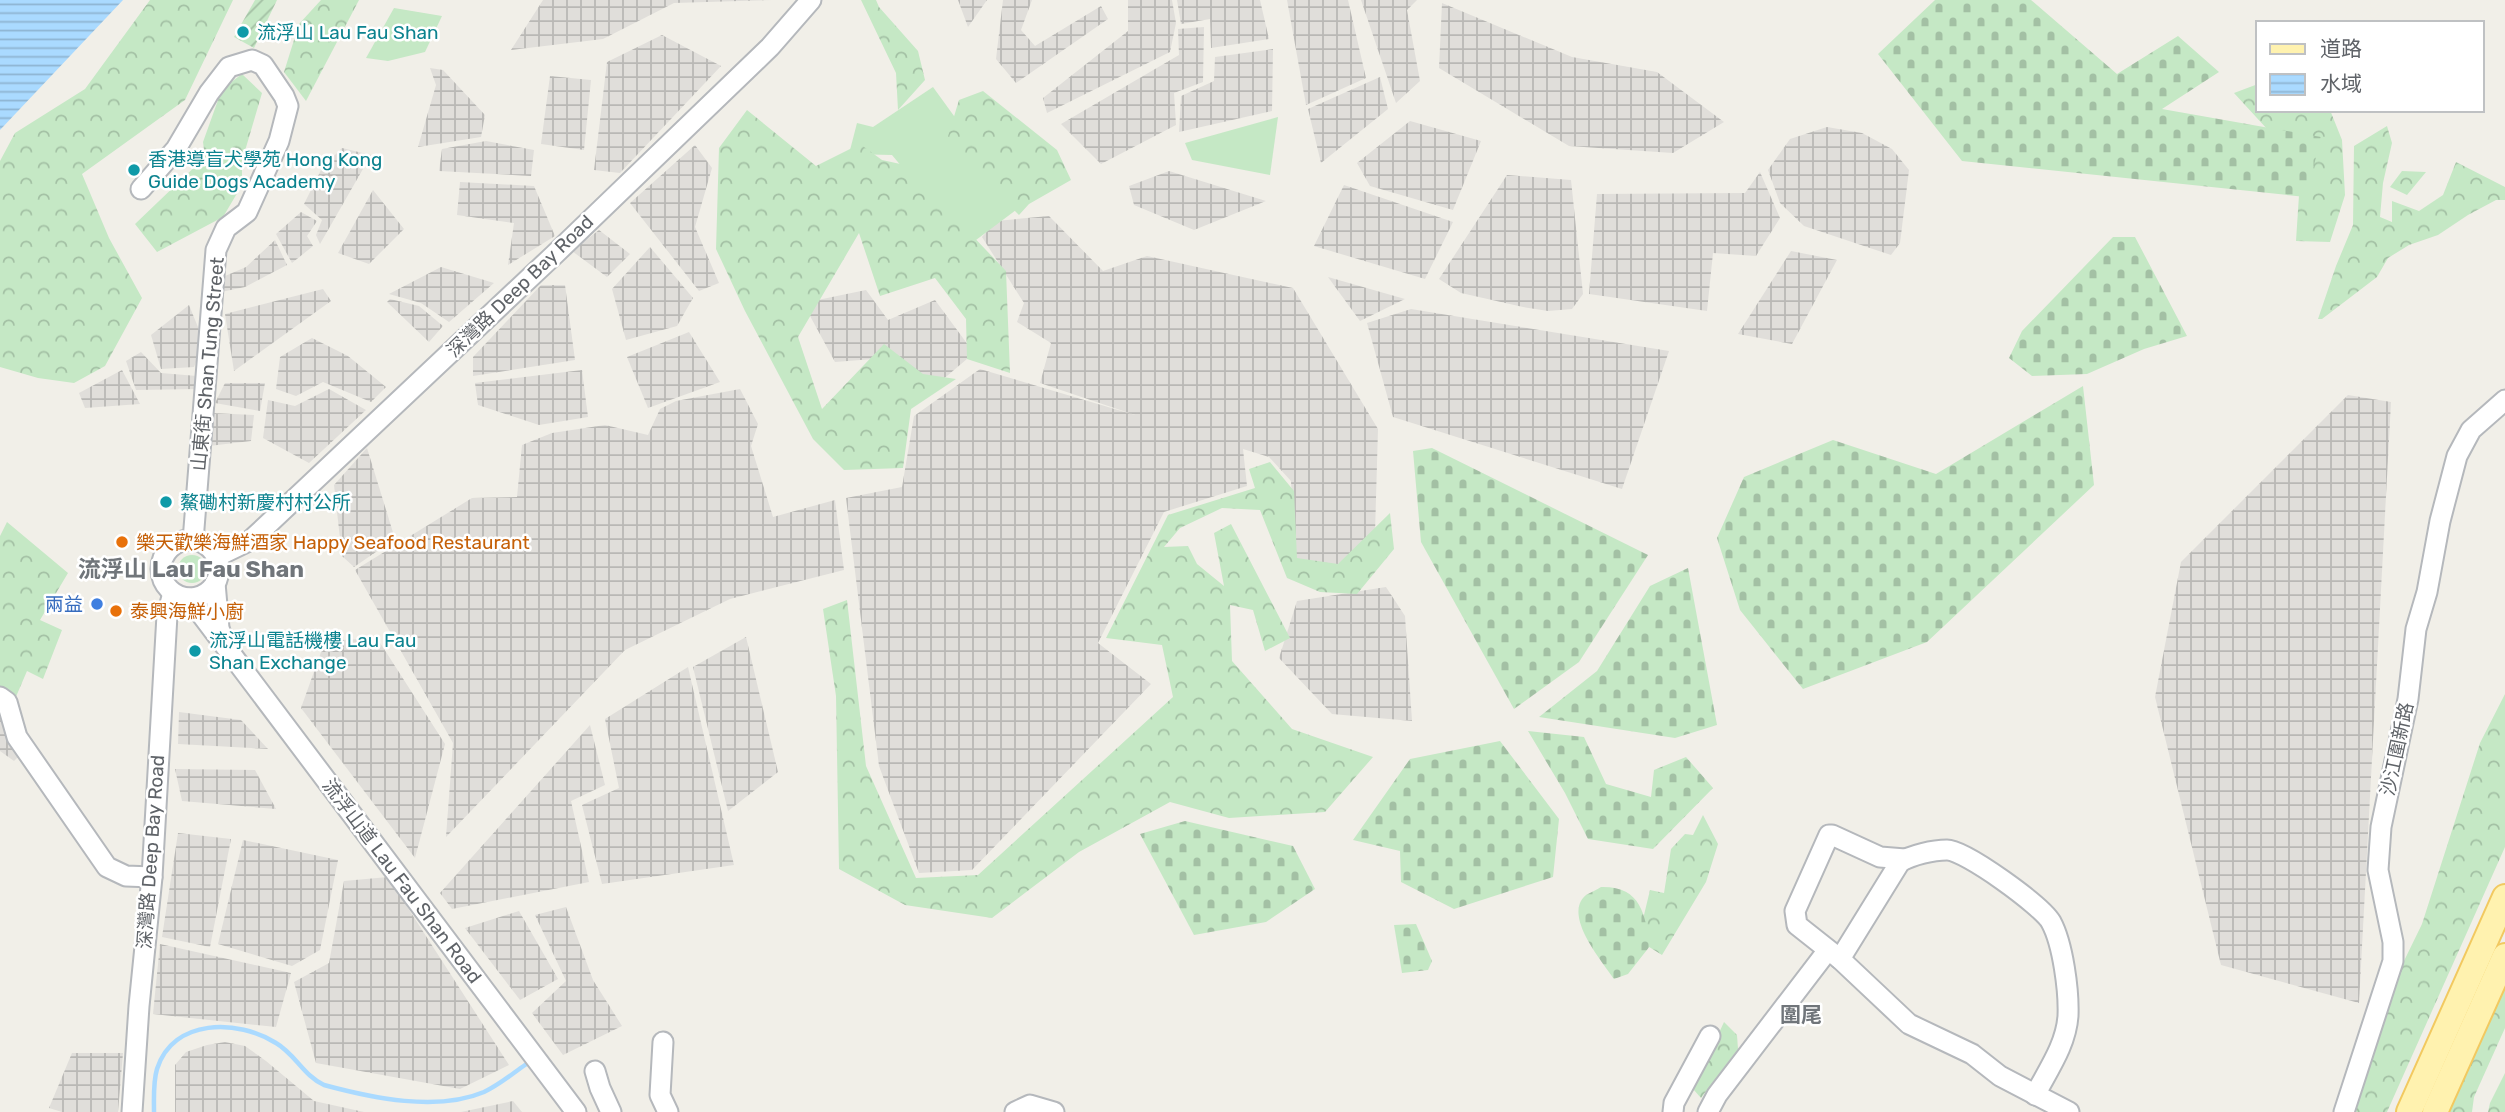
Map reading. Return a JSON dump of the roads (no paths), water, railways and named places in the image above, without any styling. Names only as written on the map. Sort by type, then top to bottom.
[{"type":"main road","points":[[2409,1112],[2505,897]]},
{"type":"main road","points":[[2435,1112],[2505,956]]},
{"type":"street","name":"深灣路 Deep Bay Road","points":[[216,557],[251,540],[265,527],[554,256],[770,47],[811,0]]},
{"type":"street","name":"山東街 Shan Tung Street","points":[[141,189],[176,149],[209,93],[229,67],[252,61],[263,65],[288,106],[279,141],[247,212],[226,228],[216,250],[193,541]]},
{"type":"street","name":"沙江圍新路","points":[[2344,1112],[2393,961],[2393,942],[2378,870],[2381,827],[2408,699],[2416,629],[2427,592],[2442,512],[2457,456],[2464,441],[2471,430],[2505,400]]},
{"type":"street","points":[[193,541],[202,543],[216,557],[218,566],[215,583],[199,597],[181,596],[162,578],[163,559],[175,545],[193,541]]},
{"type":"street","name":"流浮山道 Lau Fau Shan Road","points":[[215,583],[219,628],[227,651]]},
{"type":"street","name":"深灣路 Deep Bay Road","points":[[132,1112],[152,877],[167,615],[181,596]]},
{"type":"street","name":"流浮山道 Lau Fau Shan Road","points":[[181,596],[227,651],[576,1112]]},
{"type":"street","points":[[0,696],[7,702],[17,737],[107,867],[126,876],[152,877]]},
{"type":"street","points":[[2035,1095],[2063,1041],[2068,1013],[2063,965],[2050,920],[1984,867],[1957,853],[1946,850],[1905,859],[1880,857],[1829,835],[1795,911],[1797,925],[1834,954],[1909,1024],[1972,1054],[2000,1076],[2035,1095],[2069,1112]]},
{"type":"street","points":[[1708,1112],[1717,1095],[1834,954],[1896,867],[1905,859]]},
{"type":"street","points":[[1673,1112],[1674,1103],[1710,1036]]},
{"type":"street","points":[[663,1042],[660,1095],[668,1112]]},
{"type":"street","points":[[595,1071],[611,1112]]},
{"type":"street","points":[[1015,1112],[1030,1105],[1054,1112]]},
{"type":"water","points":[[0,0],[123,0],[0,130]]},
{"type":"waterway","points":[[154,1112],[156,1074],[165,1052],[177,1040],[208,1028],[226,1027],[261,1035],[283,1048],[324,1085],[404,1101],[466,1098],[490,1089],[525,1065]]},
{"type":"place","name":"流浮山 Lau Fau Shan","points":[[243,32]]},
{"type":"place","name":"香港導盲犬學苑 Hong Kong Guide Dogs Academy","points":[[134,170]]},
{"type":"place","name":"鰲磡村新慶村村公所","points":[[166,502]]},
{"type":"place","name":"樂天歡樂海鮮酒家 Happy Seafood Restaurant","points":[[122,542]]},
{"type":"place","name":"兩益","points":[[97,604]]},
{"type":"place","name":"泰興海鮮小廚","points":[[116,611]]},
{"type":"place","name":"流浮山電話機樓 Lau Fau Shan Exchange","points":[[195,651]]},
{"type":"district","name":"流浮山 Lau Fau Shan","points":[[191,569]]},
{"type":"district","name":"圍尾","points":[[1801,1014]]}]
